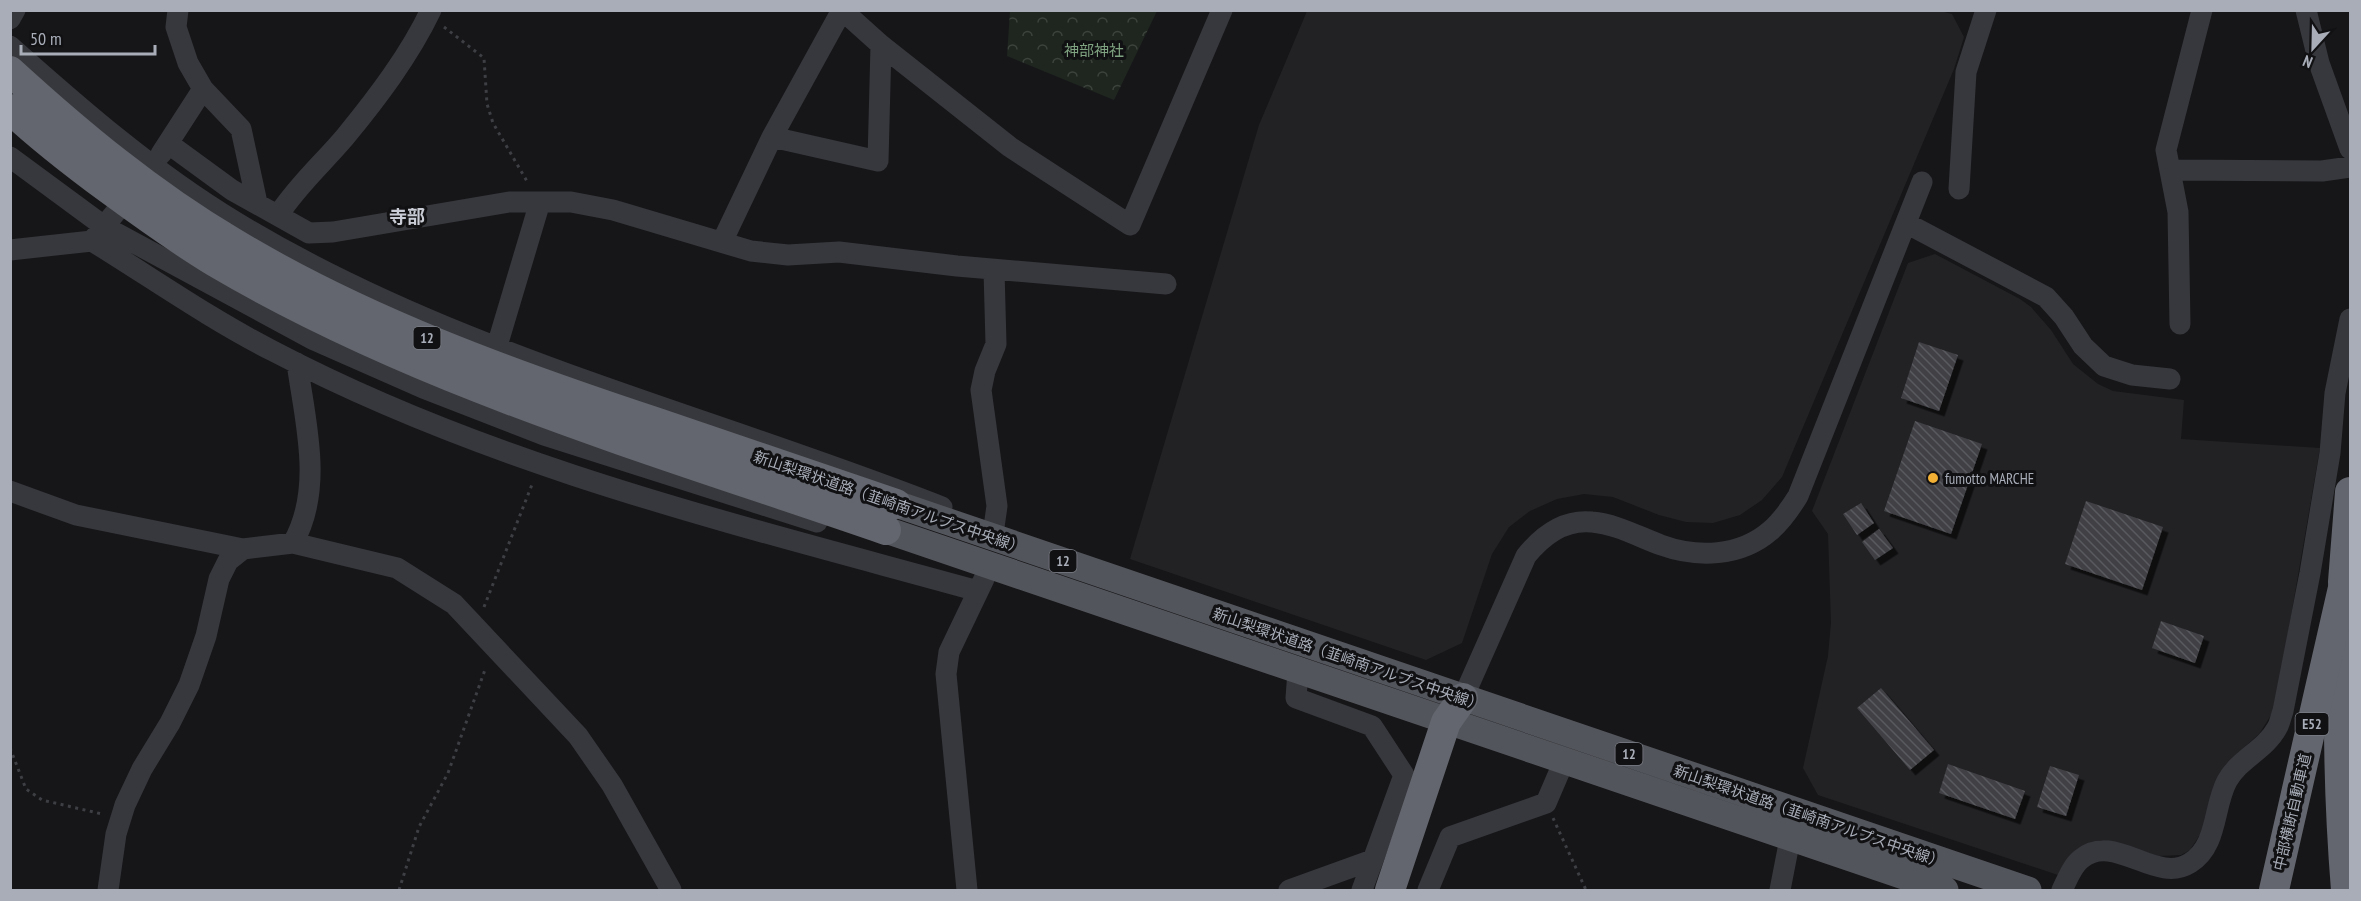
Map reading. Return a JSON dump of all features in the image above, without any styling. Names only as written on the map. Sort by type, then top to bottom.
[{"type":"highway","name":"新山梨環状道路（韮崎南アルプス中央線）","points":[[10,71],[103,152],[165,199],[232,242],[321,290],[463,353],[891,517]]},
{"type":"highway","name":"新山梨環状道路（韮崎南アルプス中央線）","points":[[10,109],[87,173],[159,225],[214,261],[348,332],[554,416],[891,517]]},
{"type":"highway","points":[[2346,891],[2339,742],[2343,573],[2350,492]]},
{"type":"highway","name":"中部横断自動車道","points":[[2274,891],[2350,557]]},
{"type":"highway","name":"中部横断自動車道","points":[[2289,891],[2350,571]]},
{"type":"highway","points":[[2264,891],[2300,739],[2328,653]]},
{"type":"highway","points":[[1390,891],[1457,716]]},
{"type":"highway","points":[[1407,891],[1457,716]]},
{"type":"main road","name":"新山梨環状道路（韮崎南アルプス中央線）","points":[[891,517],[1230,618],[1564,761],[1945,891]]},
{"type":"main road","name":"新山梨環状道路（韮崎南アルプス中央線）","points":[[891,517],[1160,624],[1298,670],[1795,811],[2028,891]]},
{"type":"street","points":[[10,19],[15,10]]},
{"type":"street","points":[[178,10],[176,27],[188,63],[203,89],[241,129],[257,203]]},
{"type":"street","points":[[722,242],[772,137],[842,10],[881,45],[1010,147],[1130,225],[1222,10]]},
{"type":"street","points":[[1959,189],[1966,72],[1986,10]]},
{"type":"street","points":[[2180,324],[2178,212],[2166,150],[2202,10]]},
{"type":"street","points":[[2306,10],[2319,63],[2350,148]]},
{"type":"street","points":[[279,214],[294,192],[344,137],[398,67],[430,13]]},
{"type":"street","points":[[772,137],[878,161],[881,45]]},
{"type":"street","points":[[10,46],[68,98],[153,166],[234,221],[318,268],[406,309],[497,346],[592,382],[891,487],[1230,618]]},
{"type":"street","points":[[99,234],[169,144],[203,89]]},
{"type":"street","points":[[169,144],[232,190],[279,214],[309,233],[333,232],[509,202],[571,202],[613,210],[751,251],[788,255],[839,252],[994,270],[1166,284]]},
{"type":"street","points":[[10,157],[99,234],[207,313],[297,363],[440,427],[614,490],[1160,624]]},
{"type":"street","points":[[2170,170],[2322,171],[2350,167]]},
{"type":"street","points":[[1457,716],[1526,556],[1539,540],[1555,530],[1572,524],[1591,522],[1614,527],[1684,552],[1706,554],[1747,545],[1769,533],[1784,518],[1798,496],[1922,182]]},
{"type":"street","points":[[497,346],[540,202]]},
{"type":"street","points":[[1906,222],[2046,297],[2064,317],[2083,346],[2104,366],[2132,375],[2170,379]]},
{"type":"street","points":[[10,250],[99,234],[314,340],[423,388],[544,435],[881,542],[983,582]]},
{"type":"street","points":[[994,270],[996,344],[985,371],[981,390],[997,506],[994,527]]},
{"type":"street","points":[[2062,891],[2080,859],[2094,852],[2108,851],[2162,867],[2177,868],[2189,865],[2201,854],[2209,839],[2226,784],[2236,768],[2277,728],[2283,711],[2310,573],[2330,453],[2343,394],[2350,319]]},
{"type":"street","points":[[293,543],[302,526],[310,480],[310,455],[297,363]]},
{"type":"street","points":[[10,491],[76,515],[243,549],[293,543],[397,568],[454,604],[578,736],[612,785],[671,891]]},
{"type":"street","points":[[108,891],[116,834],[121,819],[141,769],[170,723],[189,685],[206,636],[219,579],[228,561],[243,549]]},
{"type":"street","points":[[967,891],[946,674],[949,652],[983,582]]},
{"type":"street","points":[[1298,670],[1296,698],[1372,726],[1404,775],[1362,891]]},
{"type":"street","points":[[1428,891],[1450,837],[1546,803],[1564,761]]},
{"type":"street","points":[[1780,891],[1795,811]]},
{"type":"street","points":[[1289,891],[1372,860]]},
{"type":"path","points":[[430,13],[484,58],[487,104],[494,123],[540,202]]},
{"type":"path","points":[[476,627],[540,463]]},
{"type":"path","points":[[399,891],[419,827],[448,773],[494,646]]},
{"type":"path","points":[[10,748],[26,789],[42,800],[121,819]]},
{"type":"path","points":[[1546,803],[1586,891]]},
{"type":"shaded area","points":[[1307,11],[1940,11],[1952,14],[1964,37],[1954,69],[1782,477],[1762,500],[1740,515],[1713,523],[1686,522],[1659,515],[1613,497],[1584,494],[1557,499],[1530,511],[1509,527],[1492,554],[1462,643],[1426,660],[1130,559],[1259,125]]},
{"type":"shaded area","points":[[1935,254],[2031,307],[2051,330],[2073,364],[2098,384],[2113,391],[2184,400],[2181,439],[2320,448],[2275,709],[2259,734],[2231,759],[2201,833],[2190,850],[2181,855],[2158,856],[2101,840],[2090,843],[2058,875],[1818,795],[1803,768],[1828,656],[1831,623],[1828,534],[1812,511],[1908,263]]},
{"type":"green space","name":"神部神社","points":[[1010,10],[1157,11],[1114,100],[1007,56]]},
{"type":"building","points":[[1919,342],[1958,355],[1939,411],[1901,398]]},
{"type":"building","name":"fumotto MARCHE","points":[[1915,421],[1982,444],[1951,534],[1884,511]]},
{"type":"building","points":[[2086,501],[2163,527],[2142,590],[2065,564]]},
{"type":"building","points":[[1861,503],[1874,523],[1857,535],[1843,514]]},
{"type":"building","points":[[1879,529],[1893,548],[1875,560],[1862,542]]},
{"type":"building","points":[[2161,621],[2204,636],[2195,663],[2152,648]]},
{"type":"building","points":[[1881,688],[1934,750],[1910,770],[1857,708]]},
{"type":"building","points":[[1948,764],[2025,791],[2015,819],[1939,793]]},
{"type":"building","points":[[2050,766],[2079,775],[2066,816],[2037,807]]},
{"type":"place","name":"fumotto MARCHE","points":[[1933,478]]},
{"type":"district","name":"寺部","points":[[407,216]]}]
